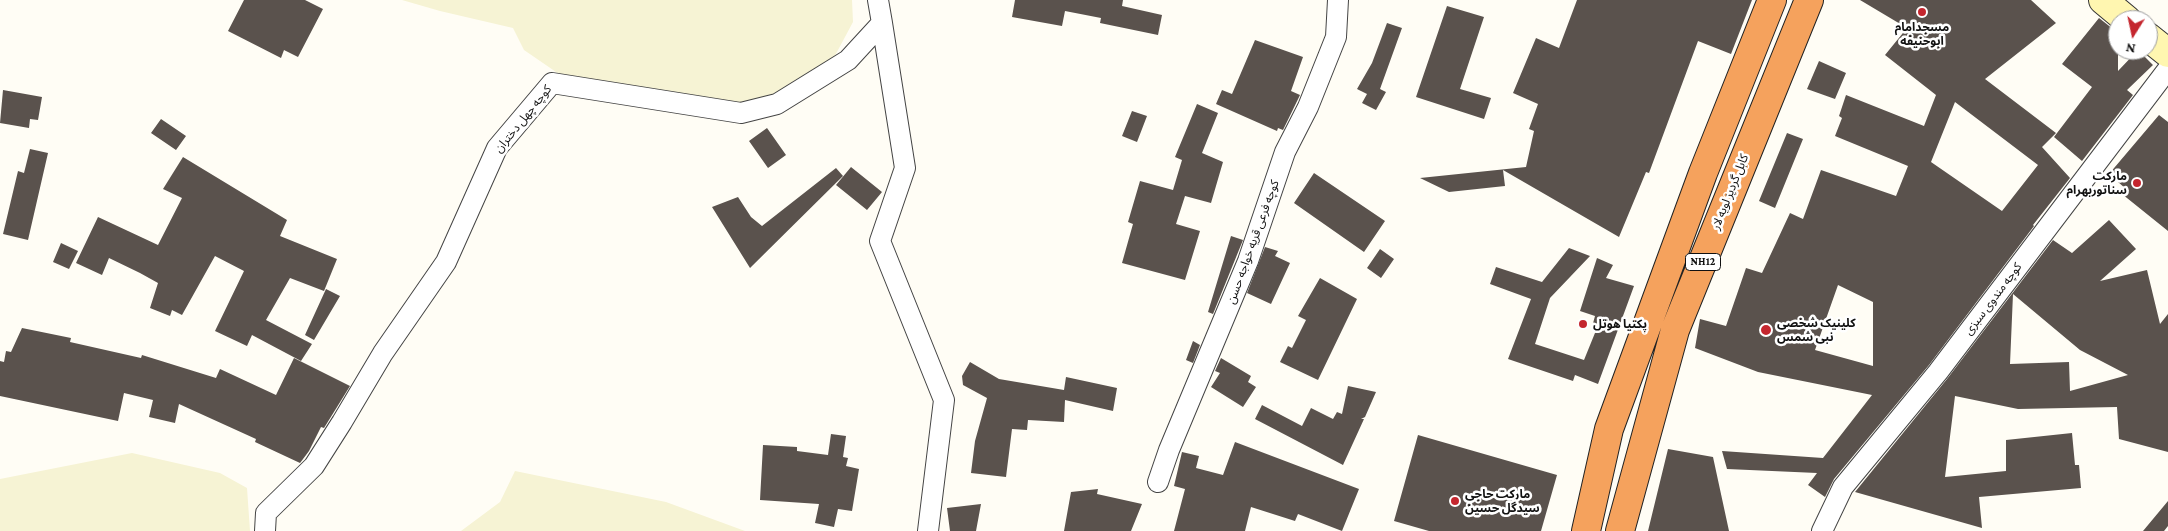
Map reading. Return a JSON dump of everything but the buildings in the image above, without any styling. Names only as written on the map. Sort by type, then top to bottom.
[{"type":"highway","name":"NH12","points":[[1586,531],[1609,429],[1703,173],[1772,0]]},
{"type":"highway","name":"کابل گردیز لویه لار","points":[[1620,531],[1676,330],[1767,100],[1809,0]]},
{"type":"main road","points":[[2103,0],[2116,10]]},
{"type":"main road","points":[[2158,45],[2168,53]]},
{"type":"street","points":[[878,0],[905,168],[880,241],[944,400],[928,531]]},
{"type":"street","name":"کوچه فرعی قریه خواجه حسن","points":[[1158,482],[1169,450],[1248,261],[1285,152],[1308,107],[1336,37],[1338,0]]},
{"type":"street","name":"کوچه چهل دختران","points":[[265,531],[266,513],[314,466],[383,353],[446,262],[497,148],[552,83],[741,113],[778,104],[848,60],[882,23]]},
{"type":"street","name":"کوچه مندوی سبزی","points":[[1822,531],[1843,487],[1938,372],[2168,69]]},
{"type":"shaded area","points":[[402,0],[852,0],[853,22],[830,65],[784,95],[743,104],[559,74],[524,50],[513,28]]},
{"type":"shaded area","points":[[132,453],[220,473],[247,488],[250,531],[0,531],[0,479]]},
{"type":"shaded area","points":[[515,471],[666,502],[745,531],[461,531],[500,502]]},
{"type":"place","name":"مسجدامام ابوحنیفه","points":[[1922,12]]},
{"type":"place","name":"مارکت سناتوربهرام","points":[[2137,183]]},
{"type":"place","name":"پکتیا هوتل","points":[[1583,324]]},
{"type":"place","name":"کلینیک شخصی نبی شمس","points":[[1766,330]]},
{"type":"place","name":"مارکت حاجی سیدگل حسین","points":[[1455,501]]}]
